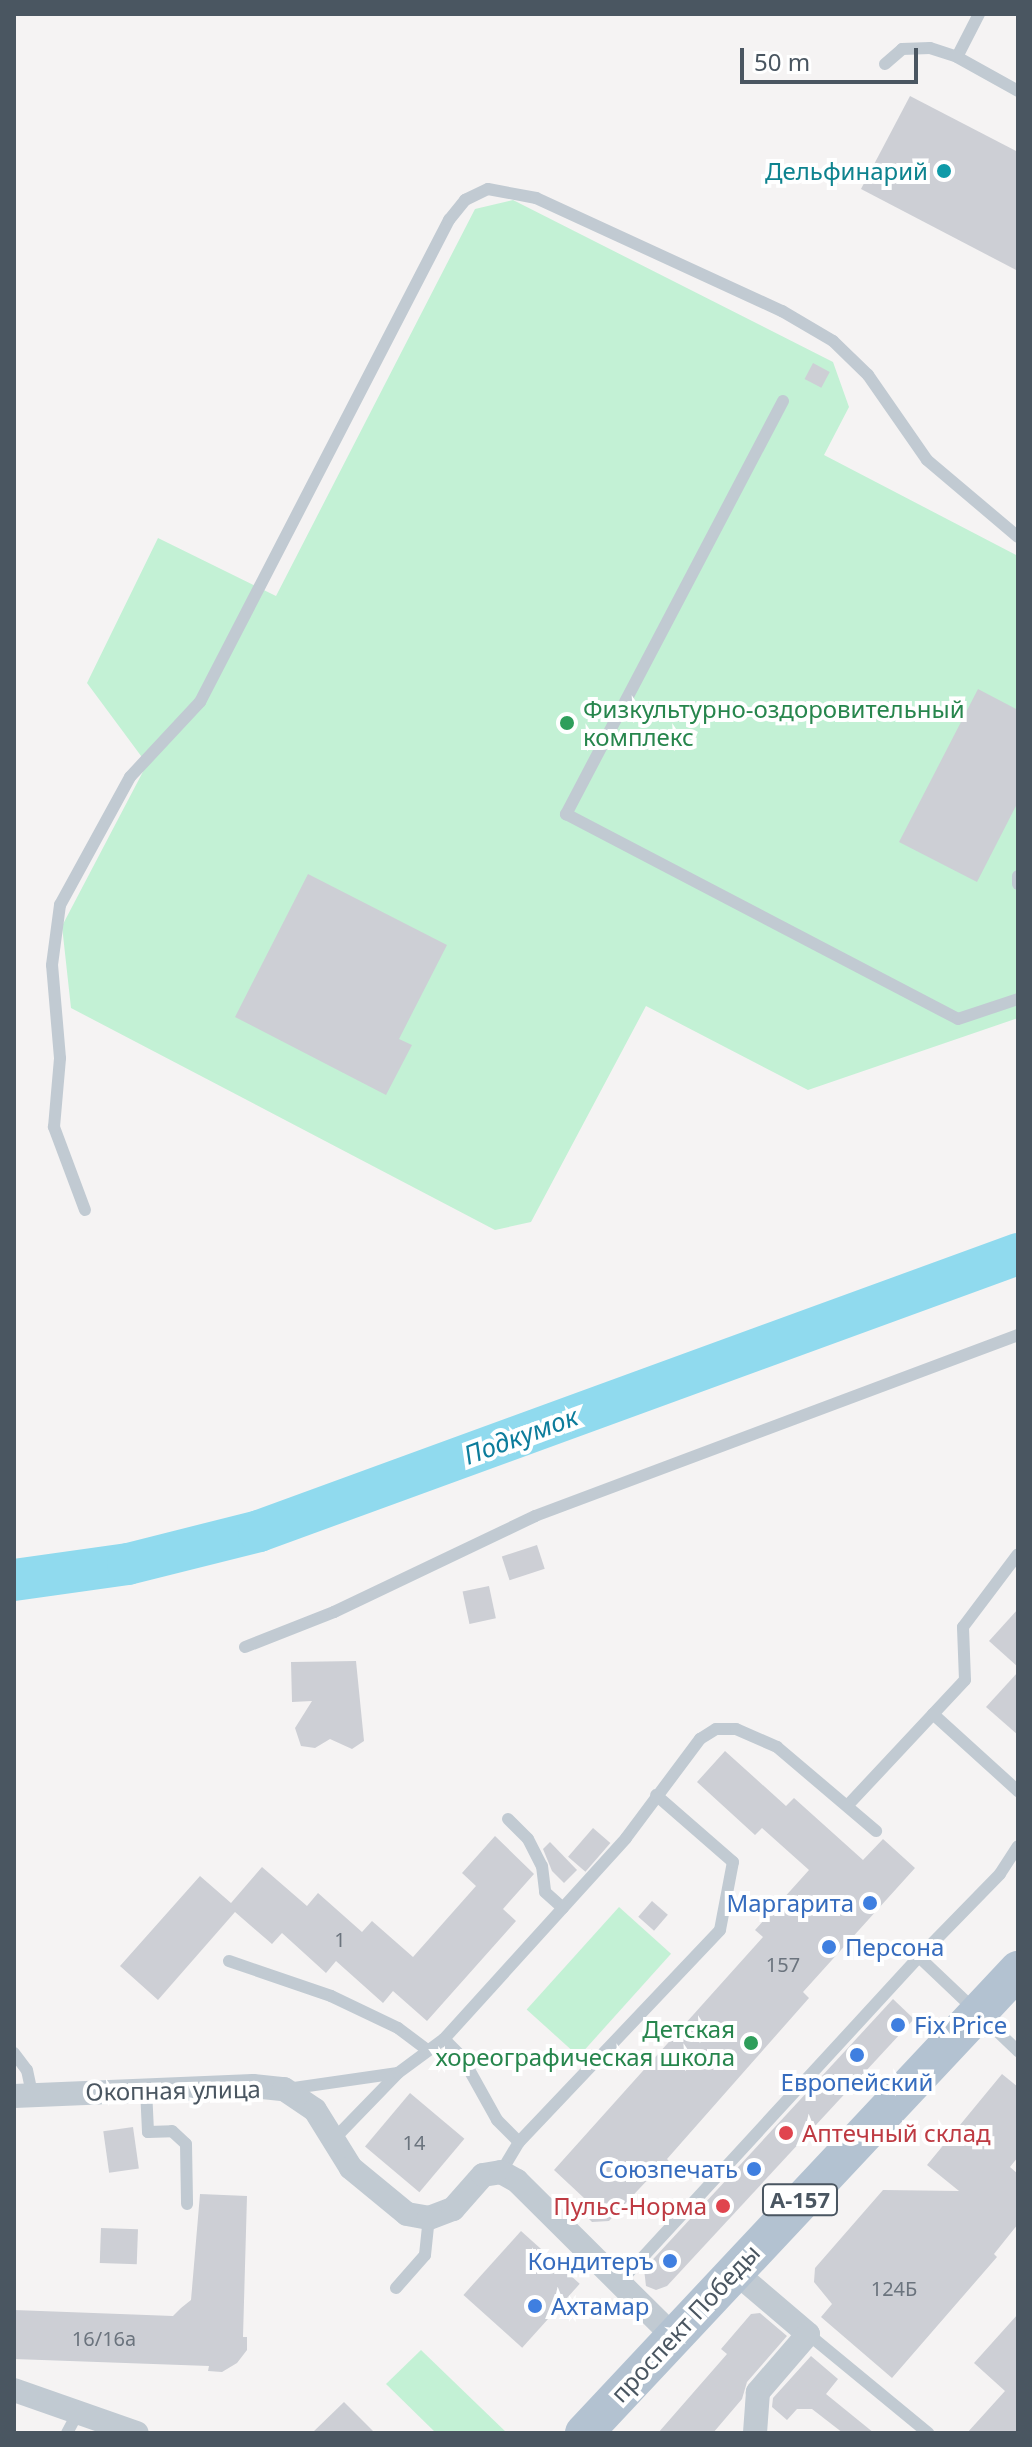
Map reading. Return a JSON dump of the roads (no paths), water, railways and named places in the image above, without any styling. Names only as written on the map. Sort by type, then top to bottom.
[{"type":"main road","name":"проспект Победы","points":[[584,2433],[672,2335],[1018,1970]]},
{"type":"street","name":"Окопная улица","points":[[23,2095],[146,2089],[284,2089],[315,2110],[336,2137],[351,2168],[375,2192],[407,2214],[429,2218]]},
{"type":"street","points":[[429,2218],[453,2209],[483,2175],[501,2172],[517,2181],[672,2335]]},
{"type":"street","points":[[734,2271],[808,2334],[758,2392],[755,2433]]},
{"type":"street","points":[[14,2390],[72,2423],[137,2433]]},
{"type":"lane","points":[[957,57],[979,14]]},
{"type":"lane","points":[[885,64],[902,49],[930,48],[957,57],[1018,91]]},
{"type":"lane","points":[[85,1210],[54,1127],[60,1058],[52,965],[60,905],[130,777],[200,702],[449,220],[465,200],[488,189],[536,198],[782,311],[833,341],[868,375],[927,460],[963,496],[1018,537]]},
{"type":"lane","points":[[783,401],[566,814],[958,1019],[1018,999]]},
{"type":"lane","points":[[1018,876],[1018,884]]},
{"type":"lane","points":[[245,1647],[334,1612],[535,1516],[1018,1335]]},
{"type":"lane","points":[[848,1805],[965,1680],[963,1639],[968,1616],[1018,1554]]},
{"type":"lane","points":[[933,1714],[1018,1791]]},
{"type":"lane","points":[[336,2137],[398,2073],[426,2049],[444,2039],[626,1838],[700,1739],[716,1729],[736,1729],[777,1747],[876,1831]]},
{"type":"lane","points":[[501,2172],[519,2142],[720,1930],[733,1862],[656,1795]]},
{"type":"lane","points":[[508,1819],[528,1839],[542,1866],[545,1892],[563,1908]]},
{"type":"lane","points":[[619,2283],[919,1957],[1000,1874],[1018,1846]]},
{"type":"lane","points":[[919,1957],[1018,2051]]},
{"type":"lane","points":[[229,1961],[331,1996],[398,2028],[426,2049]]},
{"type":"lane","points":[[444,2039],[462,2057],[497,2120],[519,2142]]},
{"type":"lane","points":[[14,2053],[27,2070],[23,2095]]},
{"type":"lane","points":[[284,2089],[398,2073]]},
{"type":"lane","points":[[146,2089],[148,2132],[172,2131],[186,2144],[187,2204]]},
{"type":"lane","points":[[396,2288],[425,2255],[429,2218]]},
{"type":"lane","points":[[808,2334],[928,2433]]},
{"type":"waterway","name":"Подкумок","points":[[14,1580],[128,1564],[259,1531],[1018,1254]]},
{"type":"place","name":"Дельфинарий","points":[[944,171]]},
{"type":"place","name":"Физкультурно-оздоровительный комплекс","points":[[567,723]]},
{"type":"place","name":"Маргарита","points":[[870,1903]]},
{"type":"place","name":"Персона","points":[[829,1947]]},
{"type":"place","name":"Fix Price","points":[[898,2025]]},
{"type":"place","name":"Детская хореографическая школа","points":[[751,2043]]},
{"type":"place","name":"Европейский","points":[[857,2055]]},
{"type":"place","name":"Аптечный склад","points":[[786,2133]]},
{"type":"place","name":"Союзпечать","points":[[754,2169]]},
{"type":"place","name":"Пульс-Норма","points":[[723,2206]]},
{"type":"place","name":"Кондитеръ","points":[[670,2261]]},
{"type":"place","name":"Ахтамар","points":[[535,2306]]}]
